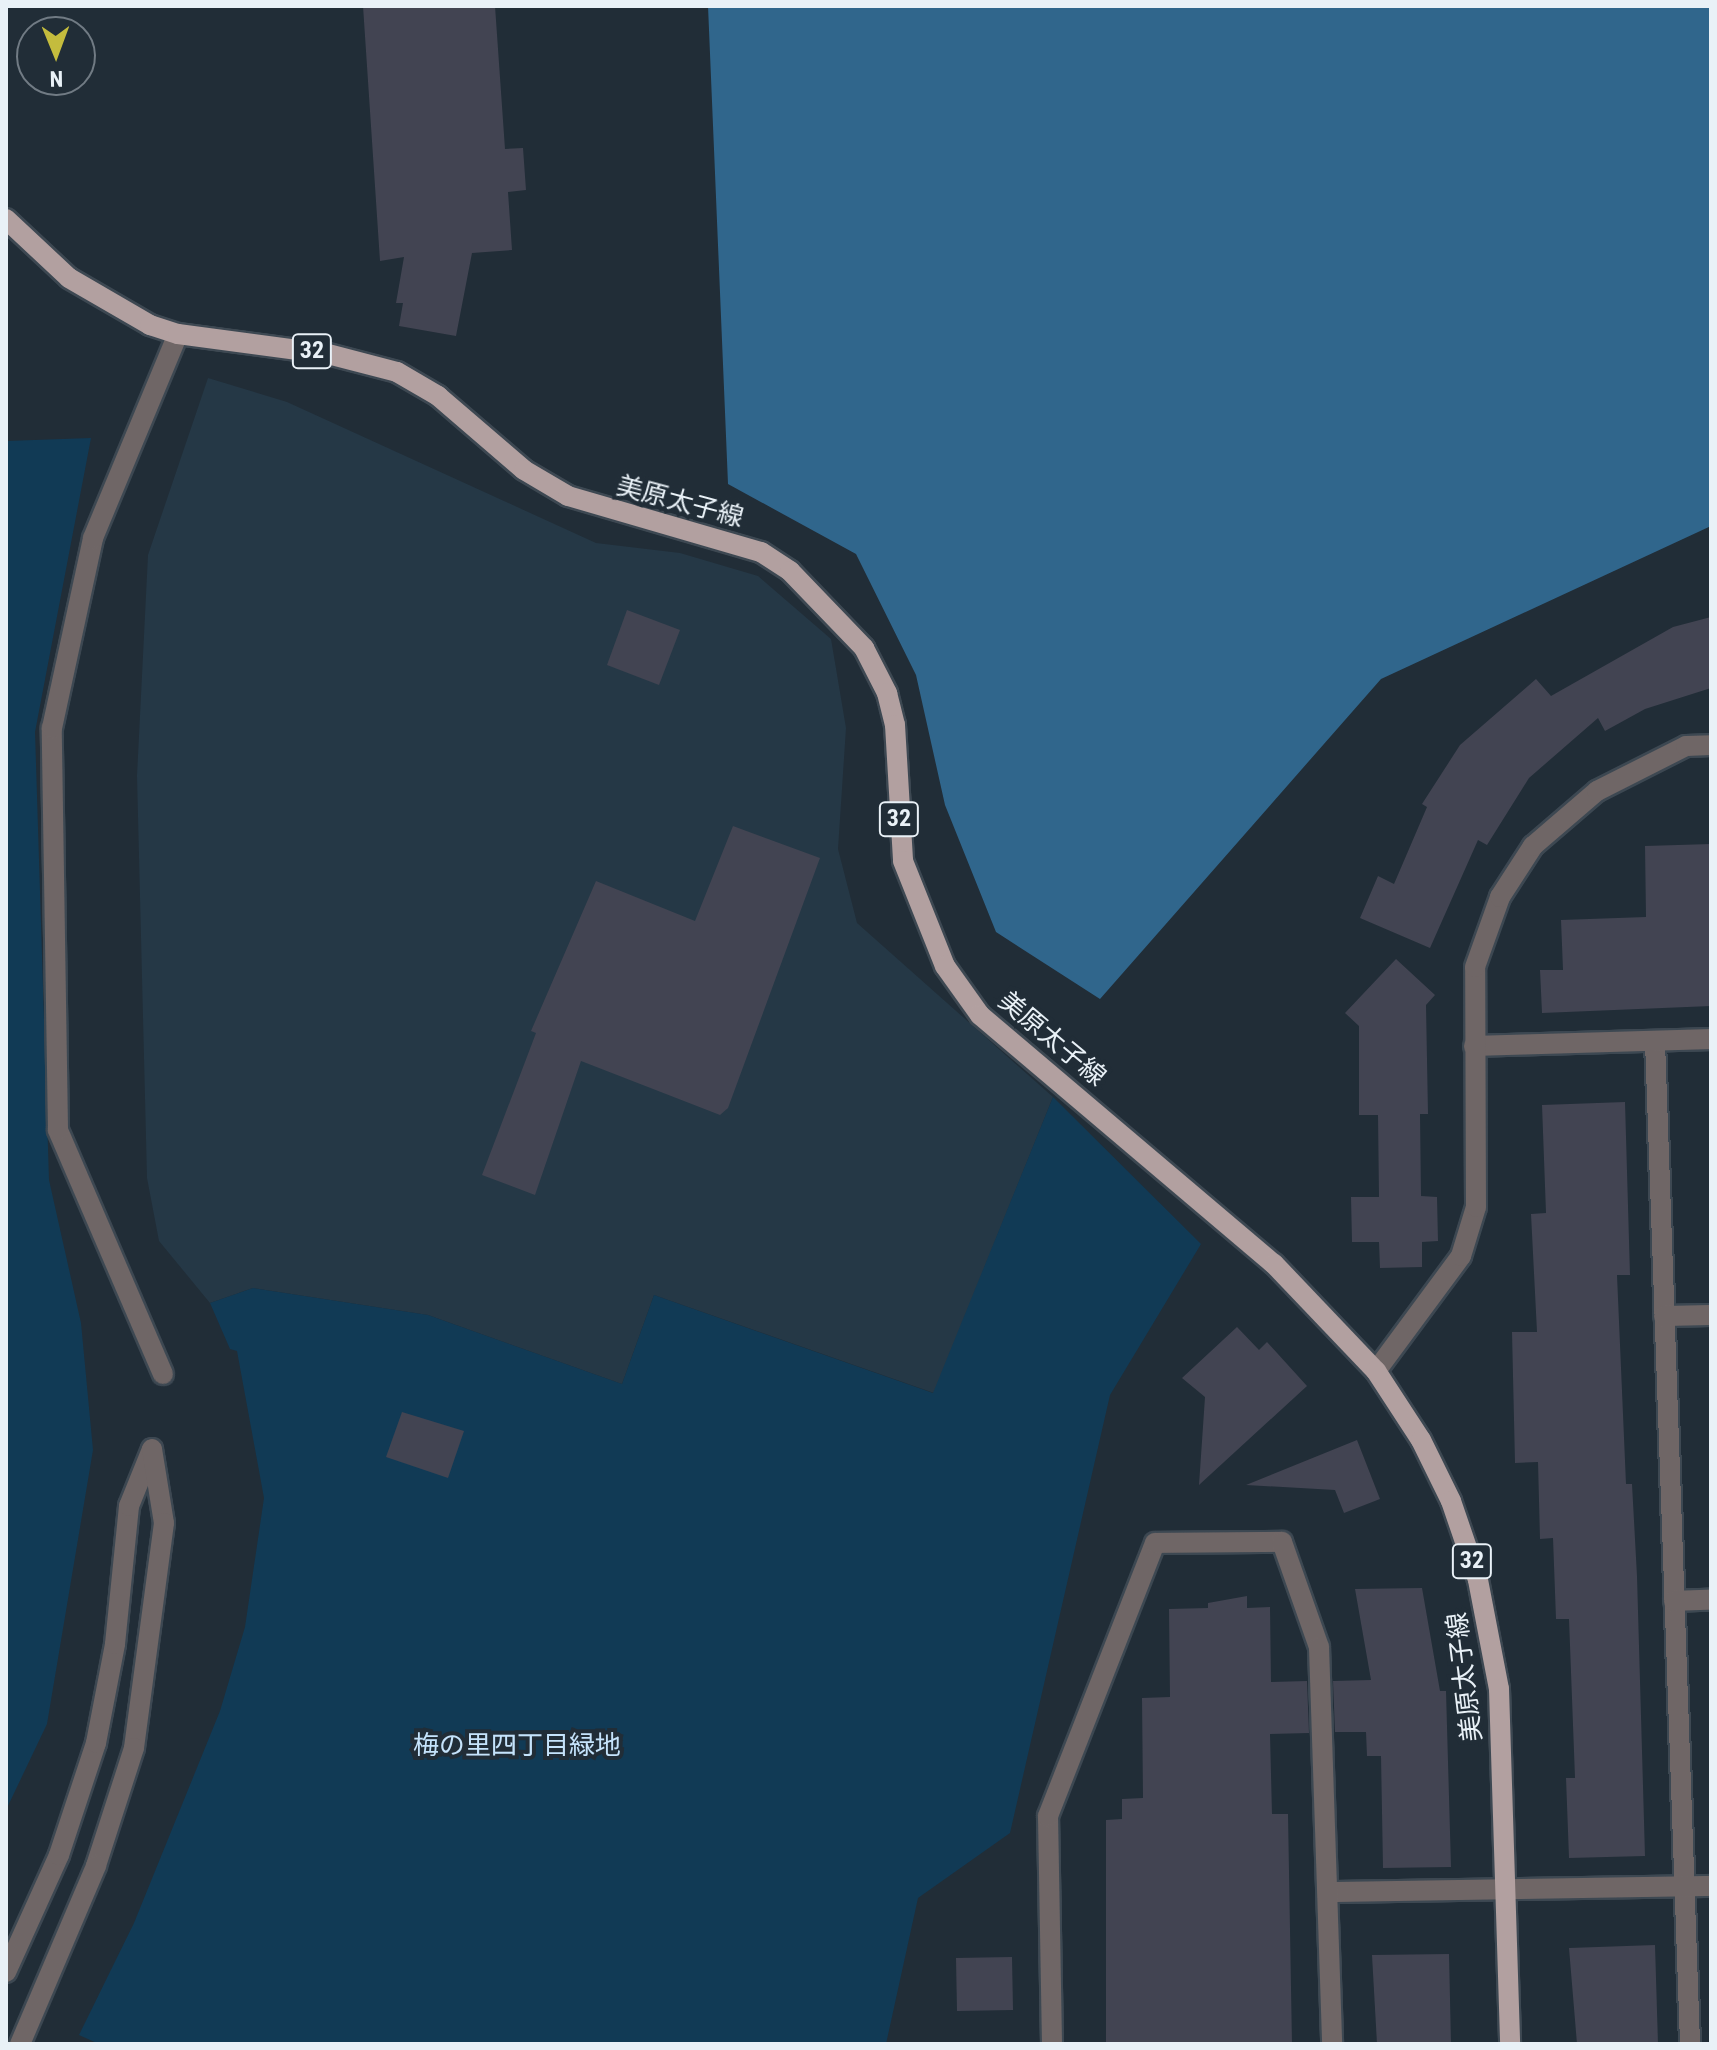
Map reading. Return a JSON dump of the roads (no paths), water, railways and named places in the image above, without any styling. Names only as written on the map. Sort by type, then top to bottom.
[{"type":"main road","name":"美原太子線","points":[[6,219],[69,278],[108,305],[178,334],[328,354],[397,372],[438,396],[524,470],[568,496],[719,537],[761,552],[790,571],[864,648],[887,693],[895,725],[903,861],[945,966],[980,1015],[1274,1264],[1376,1371],[1421,1440],[1451,1501],[1478,1580],[1499,1689],[1510,2044]]},
{"type":"street","points":[[163,1374],[58,1130],[52,728],[93,538],[178,334]]},
{"type":"street","points":[[1376,1371],[1461,1256],[1476,1207],[1475,967],[1500,897],[1533,846],[1597,791],[1686,746],[1711,745]]},
{"type":"street","points":[[1474,1046],[1711,1039]]},
{"type":"street","points":[[1655,1041],[1690,2044]]},
{"type":"street","points":[[1664,1316],[1711,1315]]},
{"type":"street","points":[[6,1972],[59,1855],[96,1743],[115,1644],[129,1506],[152,1449],[164,1523],[134,1748],[96,1866],[20,2044]]},
{"type":"street","points":[[1052,2044],[1048,1816],[1155,1543],[1282,1542],[1319,1647],[1330,1892],[1332,2044]]},
{"type":"street","points":[[1674,1601],[1711,1600]]},
{"type":"street","points":[[1330,1892],[1711,1886]]},
{"type":"park label","name":"梅の里四丁目緑地","points":[[517,1746]]}]
